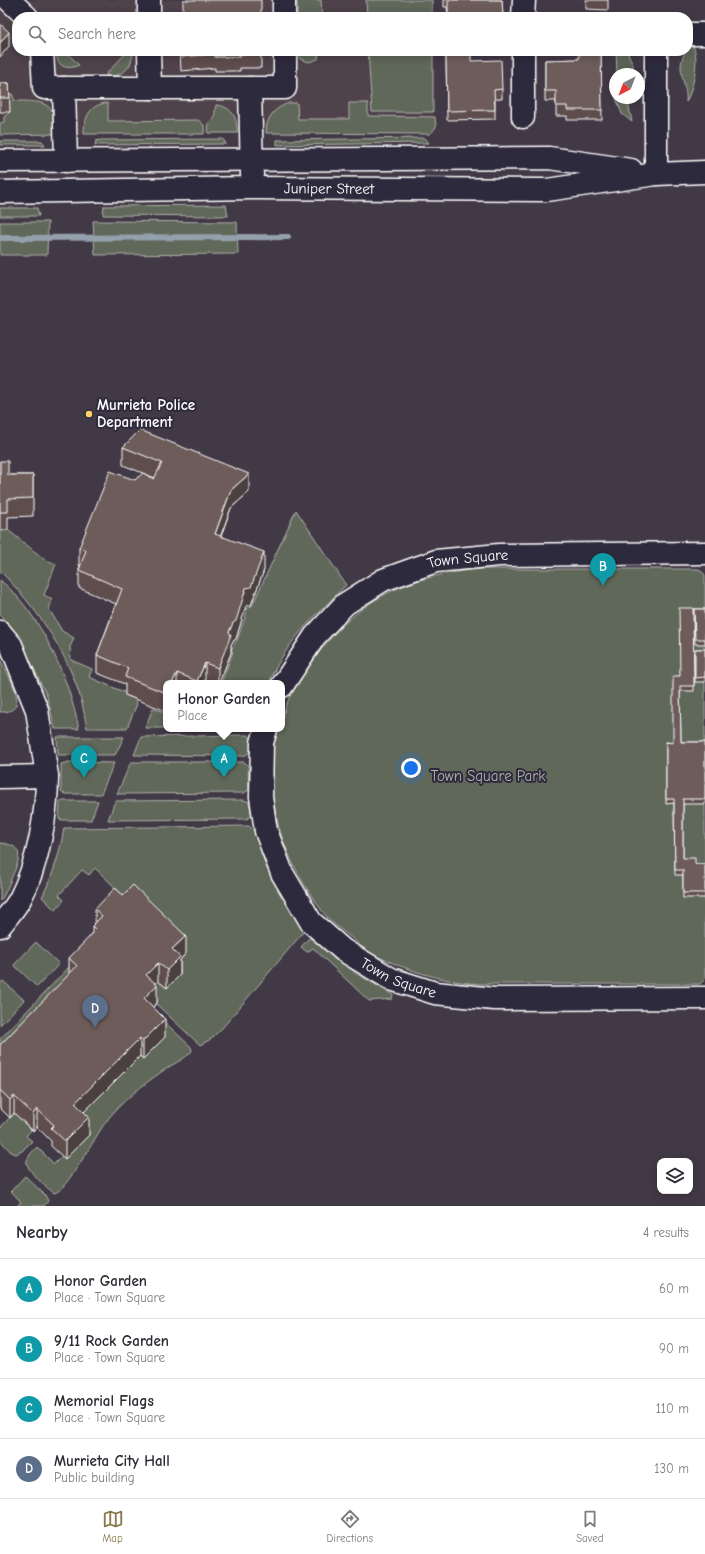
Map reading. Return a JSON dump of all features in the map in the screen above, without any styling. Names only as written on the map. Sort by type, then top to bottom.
[{"type":"street","points":[[9,0],[22,12]]},
{"type":"street","points":[[148,0],[149,12]]},
{"type":"street","points":[[284,0],[284,12]]},
{"type":"street","points":[[523,12],[524,0]]},
{"type":"street","points":[[693,34],[705,34]]},
{"type":"street","points":[[42,56],[44,88],[285,88],[284,56]]},
{"type":"street","points":[[149,56],[150,88]]},
{"type":"street","points":[[523,56],[523,117]]},
{"type":"street","points":[[656,56],[656,174]]},
{"type":"street","points":[[64,88],[59,161],[67,191],[83,179],[127,174],[159,160]]},
{"type":"street","points":[[250,88],[253,188]]},
{"type":"street","name":"Juniper Street","points":[[0,161],[252,161],[549,158],[656,174]]},
{"type":"street","name":"Juniper Street","points":[[0,192],[253,188],[547,190],[656,174],[705,172]]},
{"type":"street","name":"Town Square","points":[[285,681],[315,636],[346,604],[383,580],[436,561],[499,555],[705,553]]},
{"type":"street","points":[[0,632],[11,645],[37,710],[47,776],[47,798],[33,866],[20,899],[0,926]]},
{"type":"street","name":"Town Square","points":[[265,732],[262,743],[260,797],[266,831],[282,873],[311,922],[343,950],[379,972],[391,979],[435,993],[494,999],[705,998]]},
{"type":"street","points":[[0,777],[47,776]]},
{"type":"shaded area","points":[[0,0],[366,0],[367,12],[12,12],[12,56],[368,56],[372,112],[433,112],[435,133],[0,135]]},
{"type":"green space","points":[[297,0],[321,0],[322,12],[297,12]]},
{"type":"green space","points":[[366,0],[432,0],[432,12],[367,12]]},
{"type":"green space","points":[[693,46],[696,58],[695,74],[689,97],[686,102],[681,70],[684,56],[693,56]]},
{"type":"green space","points":[[56,56],[70,56],[79,65],[74,67],[66,67],[60,64]]},
{"type":"green space","points":[[123,56],[132,56],[129,66],[122,73],[113,76],[107,76],[106,74]]},
{"type":"green space","points":[[299,56],[318,56],[318,59],[309,62],[300,59]]},
{"type":"green space","points":[[368,56],[433,56],[433,112],[372,112]]},
{"type":"green space","points":[[616,56],[629,56],[633,68],[617,68]]},
{"type":"green space","points":[[12,94],[15,101],[40,103],[51,109],[56,123],[56,134],[0,135],[0,123],[4,122],[4,117],[10,112],[5,95]]},
{"type":"green space","points":[[106,103],[108,104],[108,121],[198,120],[204,125],[204,134],[84,134],[86,118],[95,107]]},
{"type":"green space","points":[[289,103],[297,103],[298,119],[349,119],[349,103],[368,103],[368,116],[435,117],[436,127],[430,134],[266,133],[267,123],[272,114],[279,108]]},
{"type":"green space","points":[[618,104],[628,104],[632,122],[622,114]]},
{"type":"green space","points":[[216,105],[226,108],[233,114],[237,133],[208,133],[209,122],[214,119]]},
{"type":"green space","points":[[425,138],[429,143],[277,145],[277,140]]},
{"type":"green space","points":[[223,139],[226,144],[95,145],[96,141],[101,140]]},
{"type":"green space","points":[[0,141],[42,141],[45,145],[0,145]]},
{"type":"green space","points":[[226,205],[228,216],[103,215],[104,206]]},
{"type":"green space","points":[[0,208],[37,208],[39,216],[0,216]]},
{"type":"green space","points":[[93,221],[237,222],[238,254],[95,255]]},
{"type":"green space","points":[[0,222],[48,222],[47,255],[0,255]]},
{"type":"green space","points":[[296,510],[346,585],[313,618],[292,642],[275,668],[270,680],[222,680],[233,652],[231,650],[237,640],[247,608],[252,606]]},
{"type":"green space","points":[[0,530],[8,530],[44,559],[56,564],[44,595],[52,600],[49,609],[62,631],[74,638],[70,647],[71,660],[92,669],[89,677],[126,693],[125,695],[135,699],[137,704],[127,728],[87,728],[80,696],[66,661],[37,613],[0,571]]},
{"type":"green space","name":"Town Square Park","points":[[481,569],[699,569],[705,575],[705,979],[700,984],[481,984],[434,977],[400,966],[376,956],[365,949],[336,926],[312,897],[288,852],[279,828],[273,804],[271,779],[272,754],[277,732],[285,732],[286,704],[293,690],[324,646],[342,626],[361,610],[381,596],[403,586],[427,578]]},
{"type":"green space","points":[[0,580],[15,594],[28,610],[51,648],[68,689],[79,729],[55,729],[47,696],[25,650],[0,614]]},
{"type":"green space","points":[[0,659],[12,683],[17,700],[15,706],[10,711],[0,712]]},
{"type":"green space","points":[[153,708],[163,712],[163,728],[145,728]]},
{"type":"green space","points":[[247,735],[252,738],[250,752],[244,756],[134,755],[141,737]]},
{"type":"green space","points":[[57,737],[124,737],[115,755],[58,755]]},
{"type":"green space","points":[[69,762],[114,763],[101,794],[65,794],[61,792],[61,764]]},
{"type":"green space","points":[[131,762],[244,762],[248,765],[249,790],[244,793],[117,794]]},
{"type":"green space","points":[[244,800],[249,802],[252,816],[246,819],[108,820],[115,801]]},
{"type":"green space","points":[[60,801],[98,801],[91,820],[62,820],[59,819]]},
{"type":"green space","points":[[249,826],[255,832],[266,867],[305,930],[223,1027],[211,1039],[200,1045],[146,993],[158,981],[167,988],[180,974],[172,967],[124,896],[95,868],[89,875],[82,870],[59,895],[64,900],[55,910],[42,897],[56,864],[64,828]]},
{"type":"green space","points":[[0,843],[9,844],[14,847],[19,855],[14,872],[0,901]]},
{"type":"green space","points":[[312,938],[357,974],[393,995],[392,999],[369,1001],[313,948],[307,952],[301,947],[308,939]]},
{"type":"green space","points":[[36,942],[59,964],[37,987],[14,965]]},
{"type":"green space","points":[[73,963],[77,967],[0,1062],[0,1039]]},
{"type":"green space","points":[[3,981],[24,1000],[0,1025],[0,983]]},
{"type":"green space","points":[[155,1013],[191,1047],[192,1051],[148,1082],[111,1115],[73,1174],[59,1190],[54,1193],[32,1173],[27,1164],[28,1158],[37,1147],[54,1164],[62,1156],[65,1159],[89,1135],[75,1121],[140,1056],[143,1059],[165,1037]]},
{"type":"green space","points":[[14,1113],[31,1130],[26,1136],[32,1141],[22,1151],[16,1154],[11,1152],[0,1140],[0,1128]]},
{"type":"green space","points":[[25,1176],[45,1195],[48,1201],[44,1206],[17,1206],[21,1202],[11,1191]]},
{"type":"building","points":[[183,0],[261,0],[261,12],[183,12]]},
{"type":"building","points":[[448,0],[502,0],[503,12],[448,12]]},
{"type":"building","points":[[0,24],[9,32],[0,43]]},
{"type":"building","points":[[215,56],[240,56],[240,57]]},
{"type":"building","points":[[446,56],[471,56],[471,61],[501,60],[502,89],[494,90],[495,110],[447,111]]},
{"type":"building","points":[[579,56],[601,56],[602,110],[567,110],[567,106],[556,106],[556,91],[545,91],[545,60],[579,59]]},
{"type":"building","points":[[0,83],[9,83],[10,98],[0,98]]},
{"type":"building","name":"Murrieta Police Department","points":[[140,430],[249,474],[231,490],[215,534],[264,552],[251,587],[246,588],[236,621],[233,623],[229,632],[231,635],[218,668],[205,663],[197,680],[177,673],[174,680],[163,680],[163,692],[125,677],[128,668],[97,655],[122,589],[79,570],[86,550],[79,548],[110,471],[135,480],[143,473],[154,479],[162,463],[123,447]]},
{"type":"building","points":[[0,461],[8,461],[8,475],[33,475],[33,498],[8,499],[8,512],[0,512]]},
{"type":"building","points":[[679,608],[693,608],[694,686],[680,686],[681,742],[705,742],[705,799],[683,799],[683,858],[695,858],[695,864],[705,864],[705,893],[683,893],[683,870],[675,870],[674,799],[666,799],[666,742],[673,743],[673,676],[680,676]]},
{"type":"building","points":[[694,609],[705,609],[705,639],[695,639]]},
{"type":"building","points":[[695,649],[705,649],[705,677],[695,678]]},
{"type":"building","points":[[133,885],[186,936],[172,949],[180,957],[167,970],[158,963],[146,975],[157,985],[144,998],[165,1019],[143,1041],[140,1038],[75,1103],[89,1117],[65,1141],[51,1128],[54,1125],[37,1109],[33,1114],[14,1096],[10,1100],[0,1090],[0,1045],[77,966],[69,958],[96,930],[92,926],[102,916],[95,909],[115,888],[123,895]]},
{"type":"waterway","points":[[0,238],[288,237]]},
{"type":"place","name":"Murrieta Police Department","points":[[89,414]]},
{"type":"place","name":"9/11 Rock Garden","points":[[603,586]]},
{"type":"place","name":"Memorial Flags","points":[[84,778]]},
{"type":"place","name":"Honor Garden","points":[[224,778]]},
{"type":"place","name":"Murrieta City Hall","points":[[95,1028]]}]
